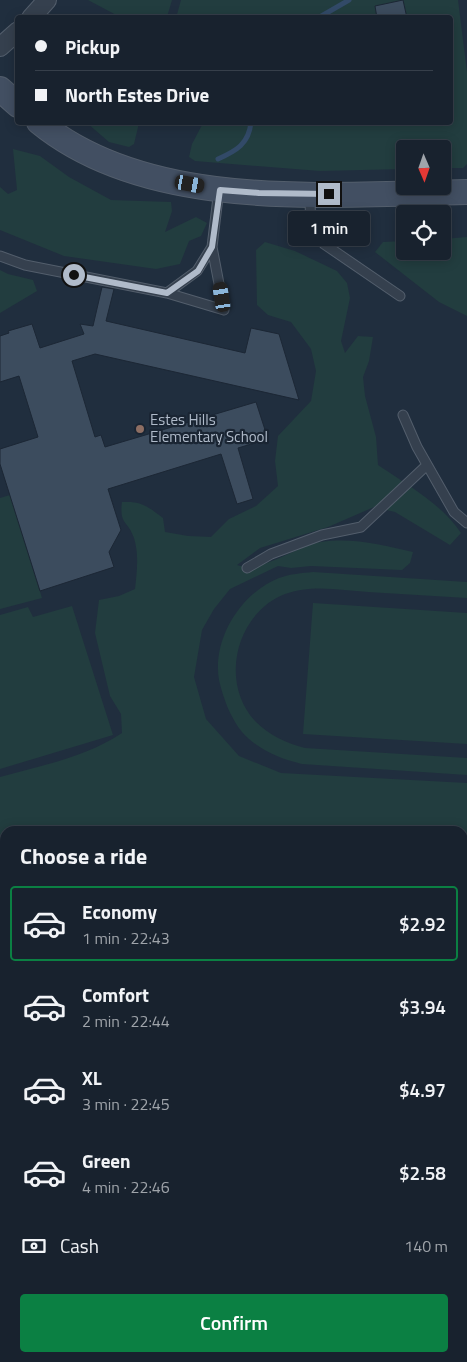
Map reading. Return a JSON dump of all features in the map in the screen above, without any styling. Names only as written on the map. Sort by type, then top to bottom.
[{"type":"main road","points":[[0,88],[15,102]]},
{"type":"main road","points":[[43,125],[84,151],[131,170],[220,190],[310,194],[467,192]]},
{"type":"street","points":[[34,15],[47,0]]},
{"type":"street","points":[[0,47],[15,34]]},
{"type":"lane","points":[[0,256],[25,265],[167,293],[224,310],[212,247],[220,190]]},
{"type":"lane","points":[[310,194],[312,225],[316,235],[324,244],[400,296]]},
{"type":"lane","points":[[167,293],[198,271],[212,247]]},
{"type":"lane","points":[[403,415],[417,447],[454,512],[467,523]]},
{"type":"lane","points":[[247,568],[270,554],[305,541],[322,535],[360,527],[427,465]]},
{"type":"green space","points":[[88,0],[172,0],[168,15],[116,15]]},
{"type":"green space","points":[[181,0],[458,0],[467,72],[467,164],[463,168],[451,168],[451,140],[396,140],[396,169],[320,171],[195,161],[189,157],[192,144],[202,125],[453,125],[453,15],[177,15]]},
{"type":"green space","points":[[89,125],[139,125],[134,144],[129,147],[109,142]]},
{"type":"green space","points":[[13,149],[40,156],[69,177],[111,200],[171,202],[172,211],[165,232],[196,217],[207,223],[201,236],[189,241],[180,264],[156,269],[64,256],[0,230],[0,187],[8,194],[17,190]]},
{"type":"green space","points":[[467,237],[467,316],[439,302],[375,252],[383,242],[396,241],[396,260],[451,260],[451,238]]},
{"type":"green space","points":[[265,242],[295,251],[337,271],[347,283],[350,298],[341,341],[345,353],[358,336],[373,337],[369,361],[363,377],[365,396],[376,437],[378,465],[434,504],[453,522],[461,533],[450,545],[395,512],[374,507],[328,527],[260,548],[237,565],[246,567],[257,566],[321,542],[344,540],[367,542],[413,552],[410,563],[402,570],[311,566],[291,568],[278,566],[230,589],[214,609],[202,630],[194,677],[206,719],[239,756],[281,773],[467,783],[467,826],[0,826],[0,777],[78,755],[108,742],[122,733],[121,714],[110,696],[95,633],[99,600],[119,596],[135,589],[137,550],[132,532],[123,519],[122,502],[140,503],[153,510],[163,518],[165,532],[211,537],[229,519],[256,506],[278,486],[275,461],[278,436],[311,401],[316,371],[311,349],[291,322],[268,315],[257,305],[256,250]]},
{"type":"green space","points":[[0,270],[8,274],[33,280],[37,291],[0,313]]},
{"type":"green space","points":[[10,495],[42,598],[0,609],[0,498]]},
{"type":"green space","points":[[313,572],[467,582],[467,598],[316,588],[285,594],[268,603],[255,616],[244,632],[238,650],[236,669],[238,687],[244,705],[255,721],[278,738],[305,748],[467,758],[467,775],[302,764],[262,749],[240,729],[227,706],[219,680],[218,664],[225,634],[241,606],[265,585],[279,578]]},
{"type":"green space","points":[[313,603],[467,613],[467,744],[303,734]]},
{"type":"green space","points":[[72,606],[113,735],[0,769],[0,615],[28,607],[33,617]]},
{"type":"building","points":[[403,0],[406,15],[376,15],[375,6]]},
{"type":"building","points":[[102,287],[114,289],[106,321],[245,353],[251,328],[279,334],[299,400],[95,354],[72,361],[95,437],[101,435],[105,447],[256,402],[268,439],[238,448],[253,499],[237,504],[221,454],[108,489],[121,530],[109,552],[114,567],[40,591],[0,464],[0,449],[38,437],[19,376],[0,382],[0,336],[9,333],[8,331],[32,324],[40,348],[84,334],[80,324],[93,326]]},
{"type":"waterway","points":[[323,15],[349,0]]},
{"type":"waterway","points":[[218,159],[240,146],[248,136],[251,125]]},
{"type":"place","name":"Estes Hills Elementary School","points":[[140,429]]},
{"type":"route","points":[[74,275],[167,293],[198,271],[212,247],[220,190],[259,193],[329,194]]}]
